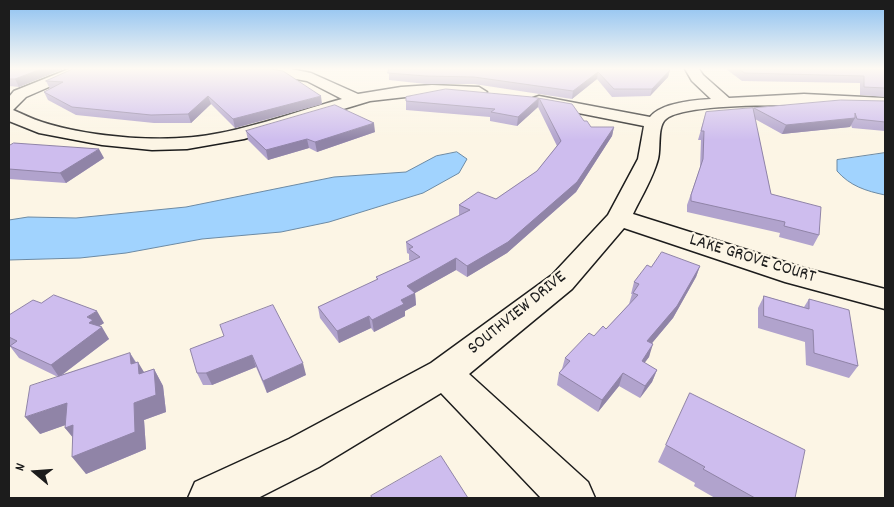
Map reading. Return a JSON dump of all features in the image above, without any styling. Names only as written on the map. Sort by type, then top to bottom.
[{"type":"street","points":[[24,93],[20,94],[11,115],[61,132],[115,141],[170,144],[219,139],[357,100],[404,93]]},
{"type":"street","points":[[342,93],[357,100]]},
{"type":"street","points":[[481,93],[493,94]]},
{"type":"street","points":[[713,93],[725,103]]},
{"type":"street","points":[[528,99],[654,123],[662,114],[676,108],[725,103],[804,100],[885,103]]},
{"type":"street","name":"SOUTHVIEW DRIVE","points":[[211,498],[304,453],[444,373],[562,282],[619,218],[648,158],[654,123]]},
{"type":"street","name":"LAKE GROVE COURT","points":[[619,218],[795,275],[885,299]]},
{"type":"street","points":[[444,373],[572,498]]},
{"type":"water","points":[[457,152],[467,159],[459,173],[423,193],[329,222],[281,232],[202,239],[126,253],[80,258],[9,260],[9,220],[28,217],[76,218],[186,207],[334,177],[406,172],[436,156]]},
{"type":"water","points":[[885,153],[885,195],[871,192],[847,181],[837,171],[837,160]]},
{"type":"building","points":[[45,93],[316,93],[321,96],[233,119],[208,96],[188,114],[151,115],[72,107]]},
{"type":"building","points":[[428,93],[485,93],[539,98],[518,117],[491,112],[495,109],[406,101],[406,97]]},
{"type":"building","points":[[539,98],[572,104],[584,121],[587,121],[591,127],[614,127],[577,182],[508,242],[467,266],[456,258],[407,286],[415,293],[401,300],[404,304],[372,320],[369,316],[337,331],[318,307],[420,257],[409,249],[413,247],[406,242],[470,210],[459,205],[478,192],[496,199],[537,171],[561,141]]},
{"type":"building","points":[[841,100],[885,101],[885,122],[857,119],[855,113],[855,118],[786,125],[754,108]]},
{"type":"building","points":[[335,105],[374,123],[315,142],[307,139],[266,150],[246,131]]},
{"type":"building","points":[[753,108],[771,194],[821,207],[819,235],[784,226],[785,222],[691,201],[691,195],[703,159],[704,131],[701,131],[706,112]]},
{"type":"building","points":[[14,143],[99,149],[60,173],[9,169],[9,146]]},
{"type":"building","points":[[662,252],[700,266],[677,306],[647,341],[653,344],[642,361],[657,370],[645,386],[623,373],[602,400],[559,373],[570,361],[565,358],[589,333],[594,336],[603,326],[606,329],[638,295],[633,293],[639,284],[634,282],[647,265],[651,267]]},
{"type":"building","points":[[54,295],[97,311],[87,317],[93,320],[89,323],[102,327],[51,365],[10,346],[17,341],[9,337],[9,315],[33,300],[41,303]]},
{"type":"building","points":[[764,296],[809,309],[809,299],[849,310],[858,366],[814,353],[813,330],[764,316]]},
{"type":"building","points":[[273,305],[303,363],[263,381],[252,355],[206,373],[197,373],[190,349],[224,336],[220,325]]},
{"type":"building","points":[[130,353],[131,364],[138,362],[139,374],[154,369],[156,395],[134,403],[135,432],[72,457],[73,425],[65,428],[67,403],[25,417],[30,386]]},
{"type":"building","points":[[690,393],[805,450],[795,498],[755,498],[703,469],[705,467],[666,445]]},
{"type":"building","points":[[441,456],[468,498],[372,498],[371,496]]}]
